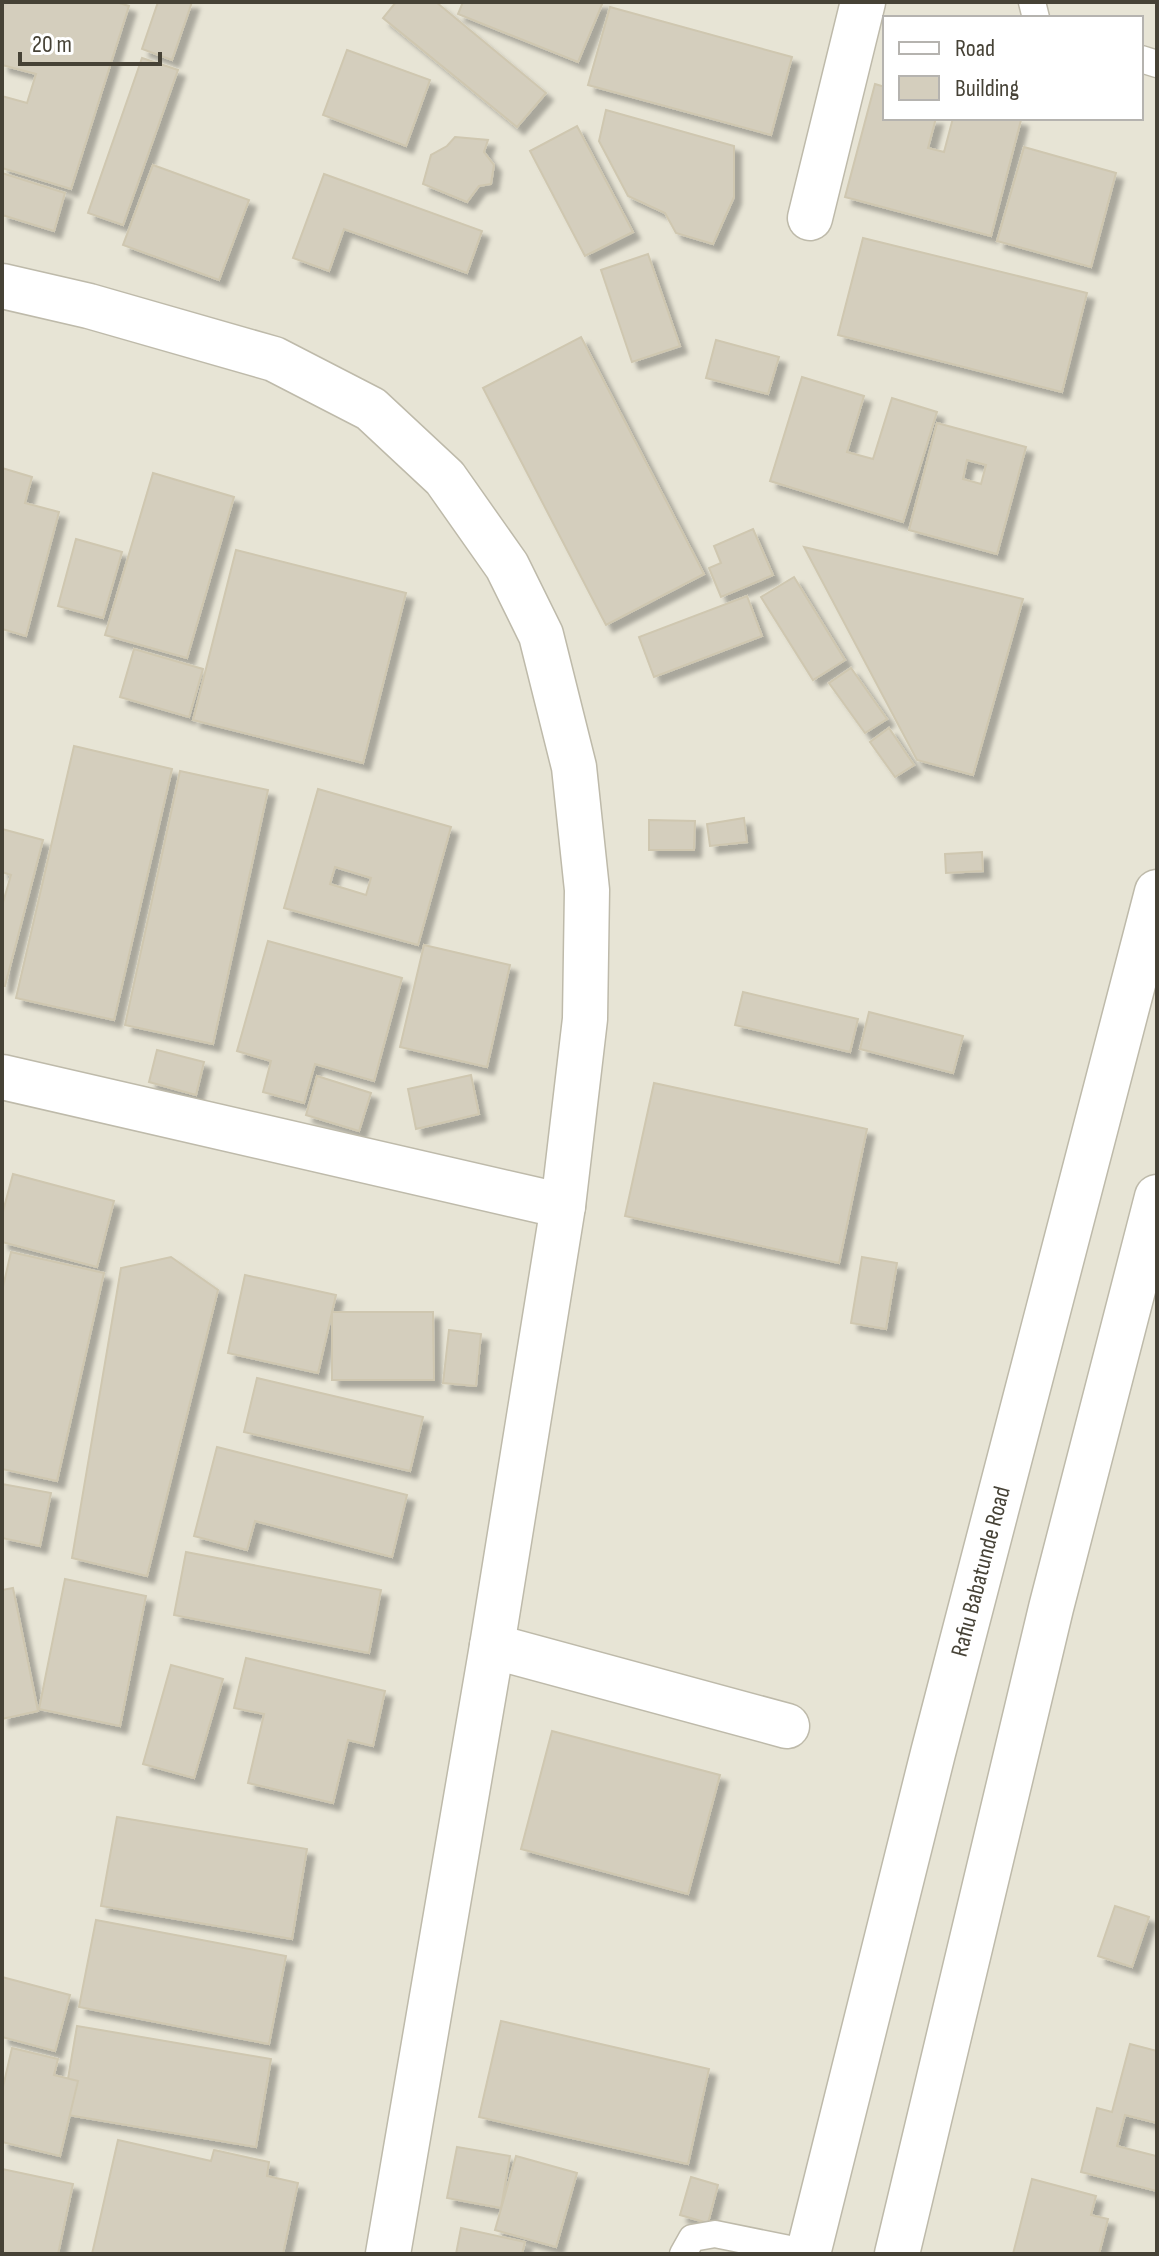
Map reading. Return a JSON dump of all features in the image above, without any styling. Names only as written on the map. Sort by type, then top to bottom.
[{"type":"street","points":[[810,218],[863,2]]},
{"type":"street","points":[[2,286],[89,306],[274,359],[371,409],[445,478],[507,566],[541,635],[574,767],[587,890],[585,1019],[563,1206],[492,1646],[388,2254]]},
{"type":"street","name":"Rafiu Babatunde Road","points":[[808,2254],[933,1753],[1157,892]]},
{"type":"street","points":[[2,1077],[563,1206]]},
{"type":"street","points":[[897,2254],[1047,1624],[1157,1197]]},
{"type":"street","points":[[492,1646],[787,1726]]},
{"type":"lane","points":[[683,2254],[692,2238],[715,2234],[808,2254]]},
{"type":"shaded area","points":[[2,2],[1157,2],[1157,2254],[2,2254]]},
{"type":"building","points":[[2,2],[116,2],[129,6],[71,189],[2,168],[2,96],[27,103],[36,74],[2,65]]},
{"type":"building","points":[[158,2],[192,2],[172,60],[142,49]]},
{"type":"building","points":[[396,2],[436,2],[546,93],[517,127],[383,18]]},
{"type":"building","points":[[463,2],[603,2],[578,62],[458,14]]},
{"type":"building","points":[[610,7],[792,57],[771,135],[588,85]]},
{"type":"building","points":[[347,50],[430,80],[406,146],[323,115]]},
{"type":"building","points":[[142,58],[178,70],[123,225],[88,213]]},
{"type":"building","points":[[875,84],[883,86],[883,120],[935,120],[928,148],[944,152],[952,120],[1021,120],[991,236],[845,197]]},
{"type":"building","points":[[606,110],[734,146],[734,197],[713,244],[676,233],[665,213],[628,196],[599,141]]},
{"type":"building","points":[[577,126],[633,232],[585,256],[530,151]]},
{"type":"building","points":[[455,137],[488,140],[484,152],[494,165],[491,184],[479,186],[467,202],[423,184],[431,155]]},
{"type":"building","points":[[1024,147],[1116,173],[1091,267],[997,241]]},
{"type":"building","points":[[153,165],[249,200],[219,280],[123,245]]},
{"type":"building","points":[[2,173],[65,193],[54,231],[2,215]]},
{"type":"building","points":[[324,174],[482,231],[467,273],[344,229],[329,271],[293,258]]},
{"type":"building","points":[[863,238],[1087,293],[1062,392],[838,335]]},
{"type":"building","points":[[648,254],[680,346],[632,362],[601,270]]},
{"type":"building","points":[[581,337],[704,574],[606,625],[483,388]]},
{"type":"building","points":[[716,340],[779,357],[768,394],[706,378]]},
{"type":"building","points":[[802,377],[864,396],[847,452],[873,459],[892,398],[937,412],[903,522],[770,481]]},
{"type":"building","points":[[937,423],[1026,447],[997,554],[909,530]],"holes":[[[967,460],[986,465],[981,484],[963,479]]]},
{"type":"building","points":[[2,468],[32,477],[25,503],[59,512],[26,636],[2,629]]},
{"type":"building","points":[[153,473],[234,497],[187,658],[105,635]]},
{"type":"building","points":[[753,529],[773,575],[721,597],[709,568],[721,563],[714,546]]},
{"type":"building","points":[[76,539],[122,552],[103,618],[58,606]]},
{"type":"building","points":[[804,547],[1023,599],[973,775],[917,760]]},
{"type":"building","points":[[236,550],[406,593],[363,763],[193,720]]},
{"type":"building","points":[[794,577],[845,660],[813,680],[761,597]]},
{"type":"building","points":[[747,596],[762,636],[654,677],[639,637]]},
{"type":"building","points":[[134,649],[203,669],[189,717],[120,697]]},
{"type":"building","points":[[851,668],[887,719],[865,733],[829,683]]},
{"type":"building","points":[[889,728],[914,765],[895,777],[870,742]]},
{"type":"building","points":[[74,746],[172,769],[114,1020],[16,998]]},
{"type":"building","points":[[180,771],[268,790],[213,1044],[125,1025]]},
{"type":"building","points":[[318,789],[451,827],[418,945],[284,908]],"holes":[[[335,867],[371,878],[366,895],[330,884]]]},
{"type":"building","points":[[744,818],[747,842],[710,846],[707,824]]},
{"type":"building","points":[[649,820],[695,821],[694,850],[649,850]]},
{"type":"building","points":[[2,829],[43,840],[5,986],[2,986],[2,906],[11,875],[2,872]]},
{"type":"building","points":[[982,852],[983,871],[946,873],[945,854]]},
{"type":"building","points":[[268,941],[402,978],[374,1081],[315,1064],[304,1103],[263,1092],[271,1061],[237,1051]]},
{"type":"building","points":[[424,945],[510,965],[487,1067],[400,1047]]},
{"type":"building","points":[[743,992],[858,1019],[850,1052],[735,1025]]},
{"type":"building","points":[[869,1012],[963,1036],[953,1073],[860,1049]]},
{"type":"building","points":[[157,1050],[204,1062],[196,1095],[149,1082]]},
{"type":"building","points":[[471,1075],[479,1114],[416,1129],[408,1089]]},
{"type":"building","points":[[317,1076],[371,1093],[359,1131],[306,1115]]},
{"type":"building","points":[[654,1083],[867,1129],[839,1263],[625,1216]]},
{"type":"building","points":[[13,1174],[114,1201],[97,1267],[2,1242],[2,1215]]},
{"type":"building","points":[[11,1252],[104,1273],[57,1481],[2,1469],[2,1291]]},
{"type":"building","points":[[171,1257],[218,1290],[147,1576],[72,1558],[121,1268]]},
{"type":"building","points":[[862,1257],[897,1263],[886,1329],[851,1323]]},
{"type":"building","points":[[245,1275],[336,1295],[318,1373],[228,1353]]},
{"type":"building","points":[[332,1312],[433,1312],[434,1380],[332,1380]]},
{"type":"building","points":[[449,1330],[481,1334],[476,1386],[443,1383]]},
{"type":"building","points":[[257,1378],[423,1417],[410,1471],[244,1432]]},
{"type":"building","points":[[217,1447],[407,1495],[392,1557],[255,1521],[247,1550],[194,1536]]},
{"type":"building","points":[[2,1484],[51,1493],[40,1546],[2,1538]]},
{"type":"building","points":[[186,1552],[381,1590],[369,1653],[174,1615]]},
{"type":"building","points":[[65,1579],[146,1596],[120,1726],[39,1709]]},
{"type":"building","points":[[13,1588],[38,1711],[2,1719],[2,1590]]},
{"type":"building","points":[[246,1658],[385,1691],[373,1746],[348,1740],[333,1803],[248,1783],[264,1714],[234,1708]]},
{"type":"building","points":[[171,1665],[223,1679],[194,1778],[143,1764]]},
{"type":"building","points":[[552,1731],[720,1775],[688,1894],[521,1849]]},
{"type":"building","points":[[117,1817],[307,1849],[292,1939],[101,1906]]},
{"type":"building","points":[[1115,1906],[1149,1917],[1132,1967],[1098,1956]]},
{"type":"building","points":[[96,1920],[286,1956],[269,2044],[79,2007]]},
{"type":"building","points":[[2,1977],[70,1995],[55,2051],[2,2037]]},
{"type":"building","points":[[501,2021],[709,2069],[688,2164],[479,2117]]},
{"type":"building","points":[[77,2026],[271,2059],[256,2147],[62,2114]]},
{"type":"building","points":[[1130,2044],[1157,2051],[1157,2123],[1125,2115],[1117,2146],[1156,2156],[1157,2152],[1157,2191],[1081,2172],[1097,2108],[1112,2112]]},
{"type":"building","points":[[12,2048],[58,2059],[54,2075],[78,2081],[60,2156],[2,2142],[2,2091]]},
{"type":"building","points":[[118,2140],[211,2161],[214,2150],[269,2162],[267,2176],[298,2183],[283,2254],[92,2254]]},
{"type":"building","points":[[457,2147],[510,2156],[501,2208],[447,2198]]},
{"type":"building","points":[[516,2156],[577,2173],[556,2247],[495,2230]]},
{"type":"building","points":[[2,2169],[73,2184],[58,2254],[2,2252]]},
{"type":"building","points":[[691,2177],[718,2185],[708,2223],[680,2215]]},
{"type":"building","points":[[1032,2179],[1096,2196],[1091,2215],[1108,2219],[1099,2254],[1013,2254]]},
{"type":"building","points":[[461,2228],[525,2242],[522,2254],[456,2254]]}]
